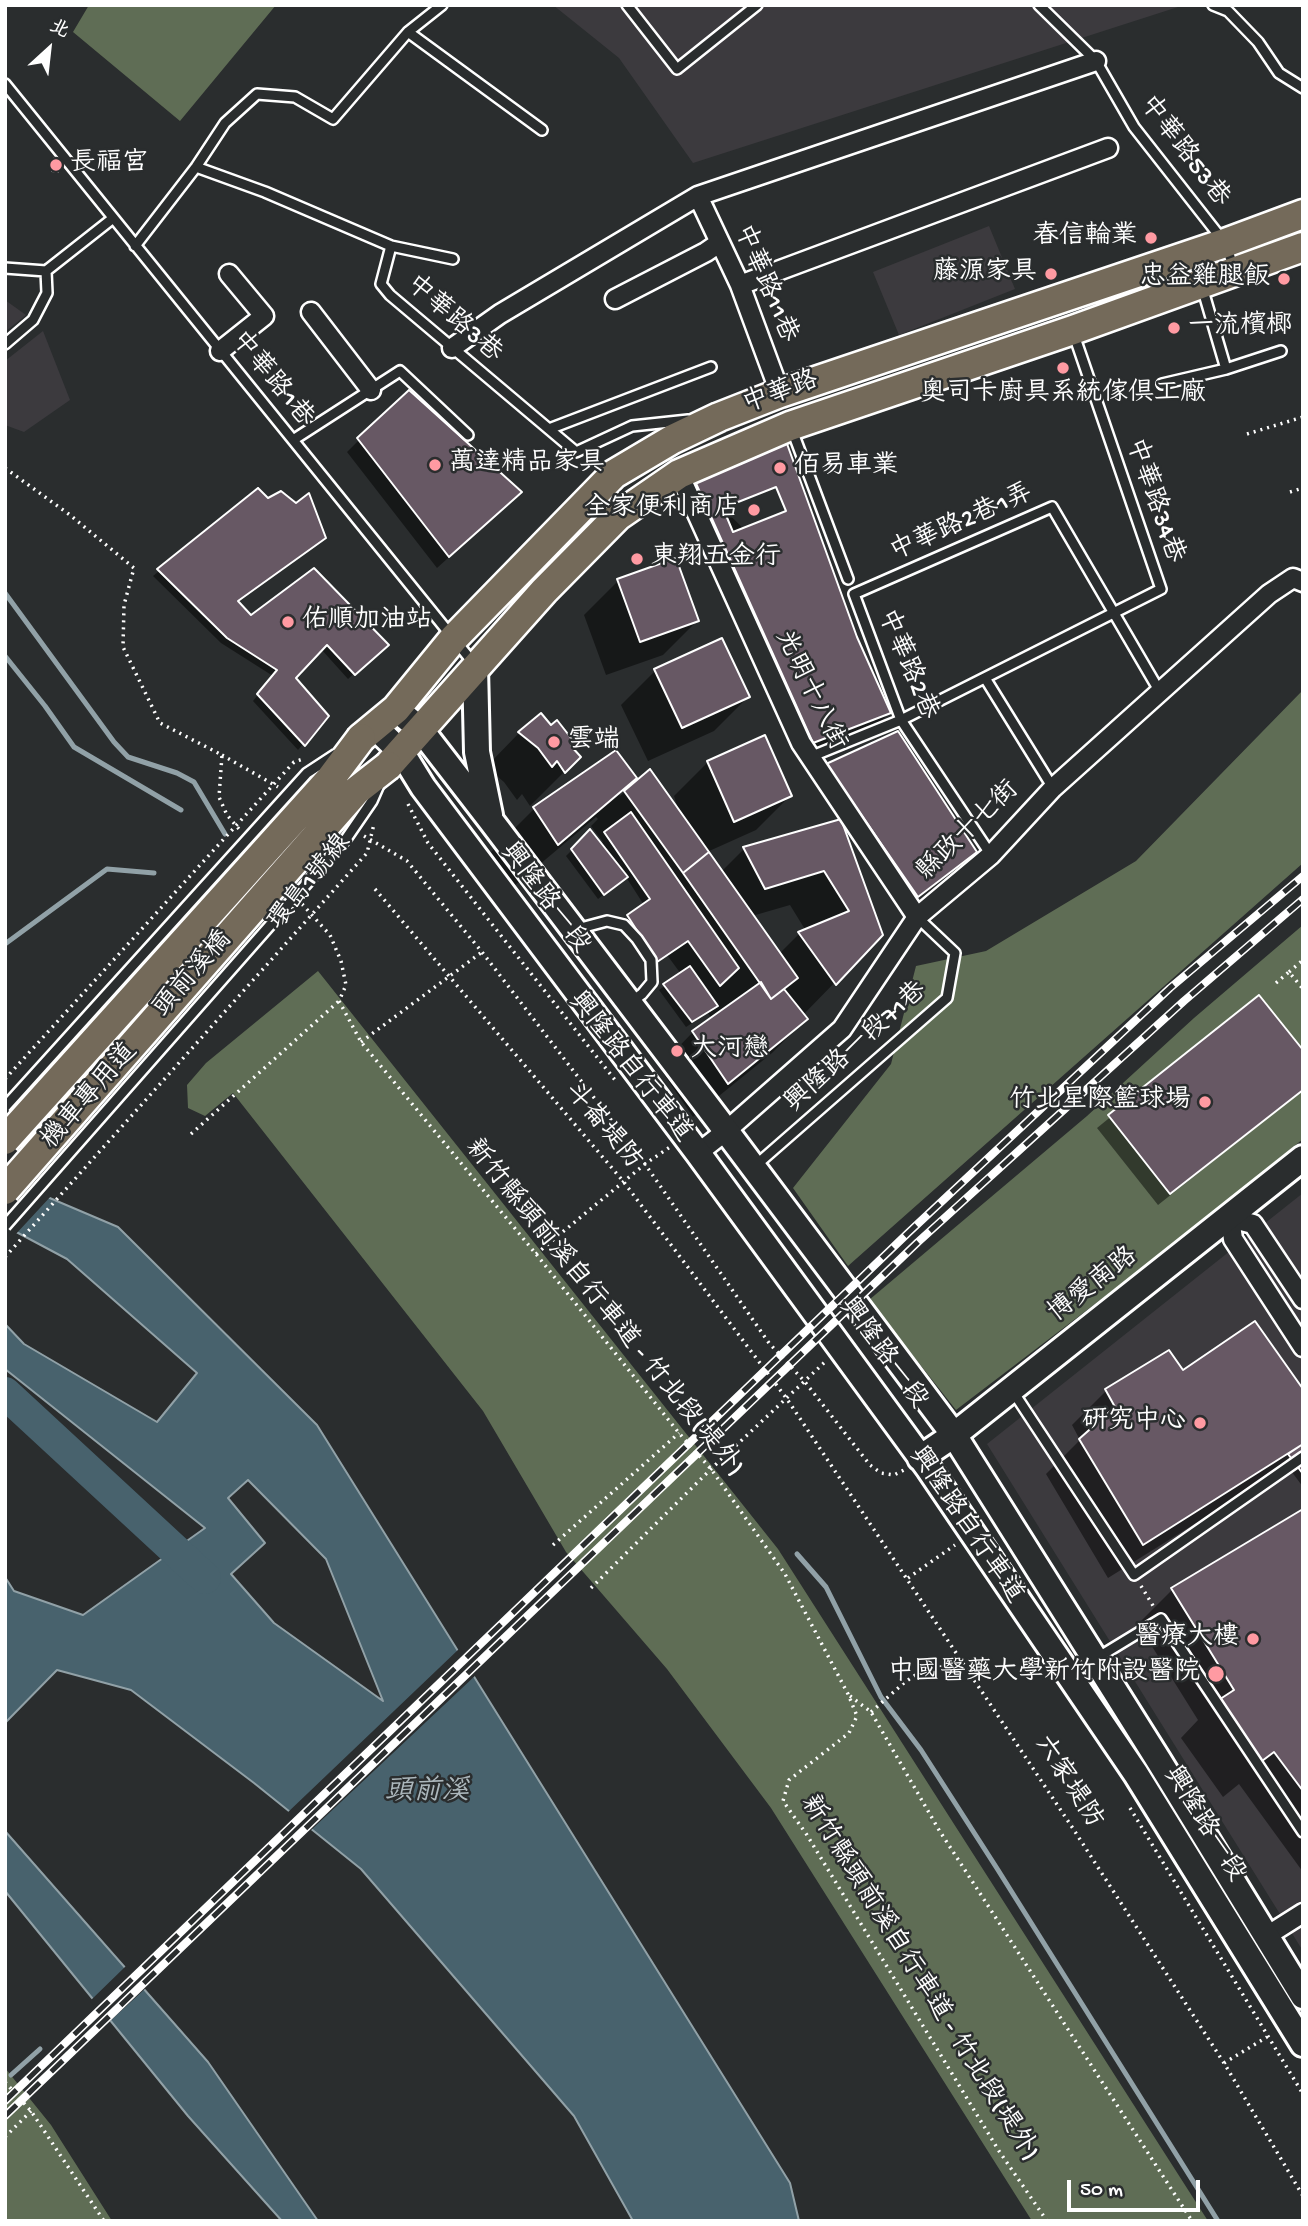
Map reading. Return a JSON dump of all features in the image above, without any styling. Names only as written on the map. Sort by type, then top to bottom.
[{"type":"main road","name":"中華路","points":[[377,724],[454,638],[614,474],[673,439],[780,393],[1225,243],[1303,214]]},
{"type":"main road","name":"中華路","points":[[395,759],[544,591],[618,516],[679,474],[790,426],[1073,330],[1303,247]]},
{"type":"main road","name":"頭前溪橋","points":[[5,1140],[377,724]]},
{"type":"main road","name":"頭前溪橋","points":[[5,1190],[356,791],[395,759]]},
{"type":"street","points":[[452,348],[500,314],[698,196],[1096,61]]},
{"type":"street","points":[[740,285],[1108,148]]},
{"type":"street","name":"中華路11巷","points":[[698,196],[740,285],[780,393]]},
{"type":"street","points":[[615,299],[719,243]]},
{"type":"street","points":[[220,351],[264,316],[229,274]]},
{"type":"street","points":[[311,312],[371,390]]},
{"type":"street","name":"光明十八街","points":[[679,474],[801,743],[917,917]]},
{"type":"street","name":"縣政十七街","points":[[681,1148],[726,1131],[842,1029],[917,917],[991,855],[1052,788],[1269,594],[1293,578],[1303,582]]},
{"type":"street","points":[[475,667],[477,752],[492,822]]},
{"type":"street","name":"興隆路一段","points":[[377,724],[421,730],[954,1435],[1303,1996]]},
{"type":"street","name":"興隆路一段","points":[[377,724],[395,759],[423,787],[827,1354],[1136,1774],[1303,2044]]},
{"type":"street","name":"博愛南路","points":[[910,1468],[1303,1158]]},
{"type":"street","points":[[1303,1299],[1252,1224],[1230,1218],[1233,1240],[1303,1347]]},
{"type":"street","points":[[1265,1937],[1303,1913]]},
{"type":"lane","points":[[135,246],[225,123],[257,94],[295,97],[333,119],[408,32],[442,5]]},
{"type":"lane","points":[[626,5],[677,69],[757,5]]},
{"type":"lane","name":"中華路53巷","points":[[1039,5],[1096,61],[1134,127],[1225,243],[1235,270]]},
{"type":"lane","points":[[1213,5],[1228,11],[1258,43],[1279,73],[1303,88]]},
{"type":"lane","points":[[408,32],[542,130]]},
{"type":"lane","name":"中華路1巷","points":[[5,84],[475,667]]},
{"type":"lane","name":"中華路3巷","points":[[196,166],[265,192],[391,246],[381,284],[390,295],[576,452],[632,426],[719,417]]},
{"type":"lane","points":[[5,268],[46,271],[112,219]]},
{"type":"lane","points":[[391,246],[453,259]]},
{"type":"lane","points":[[5,345],[33,320],[47,293],[46,271]]},
{"type":"lane","points":[[1200,282],[1226,369]]},
{"type":"lane","name":"中華路34巷","points":[[1073,330],[1161,589],[1114,612]]},
{"type":"lane","points":[[1162,384],[1226,369],[1281,351]]},
{"type":"lane","points":[[549,429],[711,367]]},
{"type":"lane","points":[[293,440],[401,371],[468,435]]},
{"type":"lane","points":[[790,426],[848,579]]},
{"type":"lane","name":"中華路2巷1弄","points":[[854,594],[1052,507],[1114,612]]},
{"type":"lane","name":"中華路2巷","points":[[854,594],[901,720],[991,855]]},
{"type":"lane","points":[[810,757],[901,720],[1114,612],[1160,692]]},
{"type":"lane","points":[[985,678],[1052,788]]},
{"type":"lane","points":[[5,1107],[307,773],[377,724]]},
{"type":"lane","name":"機車專用道","points":[[5,1226],[346,839],[372,801],[395,759]]},
{"type":"lane","name":"興隆路一段71巷","points":[[754,1167],[947,998],[955,953],[917,917]]},
{"type":"lane","points":[[574,930],[607,921],[624,925],[637,939],[651,960],[652,982],[642,994],[629,1002]]},
{"type":"lane","points":[[1011,1388],[1134,1575],[1303,1457]]},
{"type":"lane","points":[[1095,1659],[1161,1619],[1303,1832]]},
{"type":"path","points":[[1247,435],[1303,417]]},
{"type":"path","points":[[5,468],[70,515],[134,568],[124,605],[123,647],[160,723],[280,788]]},
{"type":"path","points":[[1290,492],[1303,488]]},
{"type":"path","points":[[222,755],[219,797],[227,815],[243,834]]},
{"type":"path","points":[[5,1079],[294,762],[305,758]]},
{"type":"path","name":"興隆路自行車道","points":[[395,759],[428,843],[617,1083]]},
{"type":"path","name":"環島1號線","points":[[5,1257],[367,853],[376,816]]},
{"type":"path","points":[[361,834],[407,861],[482,952],[645,1164],[769,1343],[805,1381],[870,1465],[881,1473],[894,1475],[910,1468]]},
{"type":"path","name":"斗崙堤防","points":[[375,889],[623,1181],[787,1399]]},
{"type":"path","points":[[191,1134],[340,1001],[346,985],[341,961],[330,935],[301,902]]},
{"type":"path","points":[[361,1042],[482,952]]},
{"type":"path","points":[[1276,983],[1303,960]]},
{"type":"path","points":[[1289,972],[1303,989]]},
{"type":"path","name":"新竹縣頭前溪自行車道 - 竹北段(堤外)","points":[[340,1001],[361,1042],[710,1469],[785,1574],[857,1716],[849,1733],[789,1780],[783,1801],[807,1835],[999,2151],[1047,2221]]},
{"type":"path","points":[[536,1254],[645,1164],[681,1148]]},
{"type":"path","points":[[591,1588],[710,1469],[787,1399],[827,1354]]},
{"type":"path","name":"六家堤防","points":[[787,1399],[965,1663],[1224,2063],[1303,2196]]},
{"type":"path","points":[[553,1545],[679,1433]]},
{"type":"path","name":"興隆路自行車道","points":[[908,1578],[955,1545],[949,1536]]},
{"type":"path","points":[[1134,1575],[1161,1619]]},
{"type":"path","points":[[871,1712],[923,1670],[965,1663]]},
{"type":"path","points":[[848,1694],[871,1712],[939,1830],[1192,2221]]},
{"type":"path","points":[[1125,1799],[1303,2094]]},
{"type":"path","points":[[1224,2063],[1267,2037]]},
{"type":"path","points":[[5,2082],[31,2111],[104,2221]]},
{"type":"path","points":[[5,2137],[31,2111]]},
{"type":"shaded area","points":[[553,5],[1178,7],[693,163],[619,58]]},
{"type":"shaded area","points":[[989,226],[1015,289],[899,335],[873,272]]},
{"type":"shaded area","points":[[5,300],[26,315],[5,332]]},
{"type":"shaded area","points":[[43,331],[70,400],[24,432],[5,425],[5,361]]},
{"type":"shaded area","name":"中國醫藥大學新竹附設醫院","points":[[1303,1193],[1303,1951],[987,1444]]},
{"type":"green space","points":[[89,5],[276,5],[180,121],[73,32]]},
{"type":"green space","points":[[1303,690],[1303,863],[848,1266],[793,1188],[891,1064],[916,966],[986,951],[1136,861]]},
{"type":"green space","points":[[1303,925],[1303,1139],[1180,1239],[956,1410],[869,1300],[1087,1116],[1194,1018]]},
{"type":"green space","points":[[318,971],[778,1549],[1208,2221],[1032,2221],[771,1808],[667,1669],[566,1552],[483,1411],[233,1093],[205,1116],[188,1108],[187,1085],[206,1063]]},
{"type":"green space","points":[[5,2068],[51,2125],[112,2221],[5,2221]]},
{"type":"water","name":"頭前溪","points":[[5,1179],[118,1227],[317,1425],[790,2183],[799,2221],[633,2221],[574,2116],[361,1869],[254,1783],[131,1690],[57,1670],[5,1723],[5,1577],[14,1591],[83,1615],[205,1528],[5,1369],[5,1324],[24,1344],[157,1422],[197,1373],[67,1259],[5,1226]],"holes":[[[248,1480],[326,1559],[383,1701],[274,1623],[231,1574],[265,1543],[228,1498]]]},
{"type":"water","points":[[5,1831],[208,2062],[318,2221],[282,2221],[188,2116],[5,1891]]},
{"type":"pier","points":[[5,1175],[52,1195],[15,1235],[5,1230]]},
{"type":"pier","points":[[460,1648],[477,1674],[309,1832],[286,1814]]},
{"type":"pier","points":[[127,1965],[147,1987],[108,2023],[90,2001]]},
{"type":"building","name":"長福宮","points":[[54,158],[61,160],[58,172],[52,171]]},
{"type":"building","name":"萬達精品家具","points":[[409,390],[522,492],[449,557],[357,438]]},
{"type":"building","points":[[786,441],[857,637],[891,713],[813,743],[694,479]]},
{"type":"building","name":"全家便利商店","points":[[776,487],[786,511],[733,532],[723,508]]},
{"type":"building","name":"佑順加油站","points":[[258,488],[268,498],[281,491],[296,503],[309,493],[326,538],[238,601],[251,615],[314,568],[389,645],[355,675],[327,645],[296,678],[329,716],[305,746],[257,694],[277,670],[227,638],[157,569]]},
{"type":"building","points":[[676,558],[699,621],[640,642],[617,579]]},
{"type":"building","points":[[722,638],[750,697],[682,728],[654,669]]},
{"type":"building","name":"雲端","points":[[541,713],[551,725],[557,720],[575,743],[571,746],[581,757],[565,773],[557,761],[552,767],[538,748],[518,732]]},
{"type":"building","points":[[898,731],[977,852],[918,897],[826,764]]},
{"type":"building","points":[[765,735],[792,796],[734,822],[707,761]]},
{"type":"building","points":[[616,750],[637,778],[558,845],[533,807]]},
{"type":"building","points":[[650,769],[709,852],[683,873],[624,791]]},
{"type":"building","points":[[631,812],[739,968],[720,986],[688,941],[657,962],[627,915],[650,899],[604,832]]},
{"type":"building","points":[[841,819],[883,935],[836,985],[798,932],[849,911],[824,871],[765,889],[743,847]]},
{"type":"building","points":[[590,829],[628,877],[604,895],[571,849]]},
{"type":"building","points":[[709,852],[798,978],[771,999],[683,873]]},
{"type":"building","points":[[690,966],[718,1006],[692,1022],[663,984]]},
{"type":"building","points":[[761,982],[771,999],[784,989],[808,1019],[728,1084],[692,1031]]},
{"type":"building","name":"竹北星際籃球場","points":[[1259,995],[1303,1050],[1303,1090],[1170,1194],[1108,1115]]},
{"type":"building","name":"研究中心","points":[[1255,1321],[1303,1389],[1303,1444],[1143,1545],[1079,1439],[1115,1407],[1105,1389],[1169,1350],[1183,1370]]},
{"type":"building","points":[[1303,1444],[1303,1474],[1288,1454]]},
{"type":"building","name":"醫療大樓","points":[[1303,1509],[1303,1791],[1274,1752],[1258,1764],[1214,1703],[1234,1690],[1171,1588]]},
{"type":"waterway","points":[[5,593],[114,742],[128,757],[177,773],[194,782],[225,834]]},
{"type":"waterway","points":[[5,656],[74,747],[181,810]]},
{"type":"waterway","points":[[5,944],[107,869],[154,873]]},
{"type":"waterway","name":"頭前溪","points":[[5,1393],[205,1578]]},
{"type":"waterway","points":[[797,1554],[826,1587],[881,1697],[921,1750],[1218,2221]]},
{"type":"waterway","points":[[11,2075],[40,2049]]},
{"type":"railway","points":[[5,2101],[908,1233],[1170,988],[1303,876]]},
{"type":"railway","points":[[5,2116],[918,1242],[1184,1001],[1303,899]]},
{"type":"place","name":"長福宮","points":[[56,165]]},
{"type":"place","name":"春信輪業","points":[[1151,238]]},
{"type":"place","name":"藤源家具","points":[[1051,274]]},
{"type":"place","name":"忠益雞腿飯","points":[[1284,279]]},
{"type":"place","name":"一流檳榔","points":[[1174,328]]},
{"type":"place","name":"奧司卡廚具系統傢俱工廠","points":[[1063,368]]},
{"type":"place","name":"萬達精品家具","points":[[435,465]]},
{"type":"place","name":"佰易車業","points":[[780,468]]},
{"type":"place","name":"全家便利商店","points":[[754,510]]},
{"type":"place","name":"東翔五金行","points":[[637,559]]},
{"type":"place","name":"佑順加油站","points":[[288,622]]},
{"type":"place","name":"雲端","points":[[554,742]]},
{"type":"place","name":"大河戀","points":[[677,1051]]},
{"type":"place","name":"竹北星際籃球場","points":[[1205,1102]]},
{"type":"place","name":"研究中心","points":[[1200,1423]]},
{"type":"place","name":"醫療大樓","points":[[1253,1639]]},
{"type":"place","name":"中國醫藥大學新竹附設醫院","points":[[1216,1674]]}]
